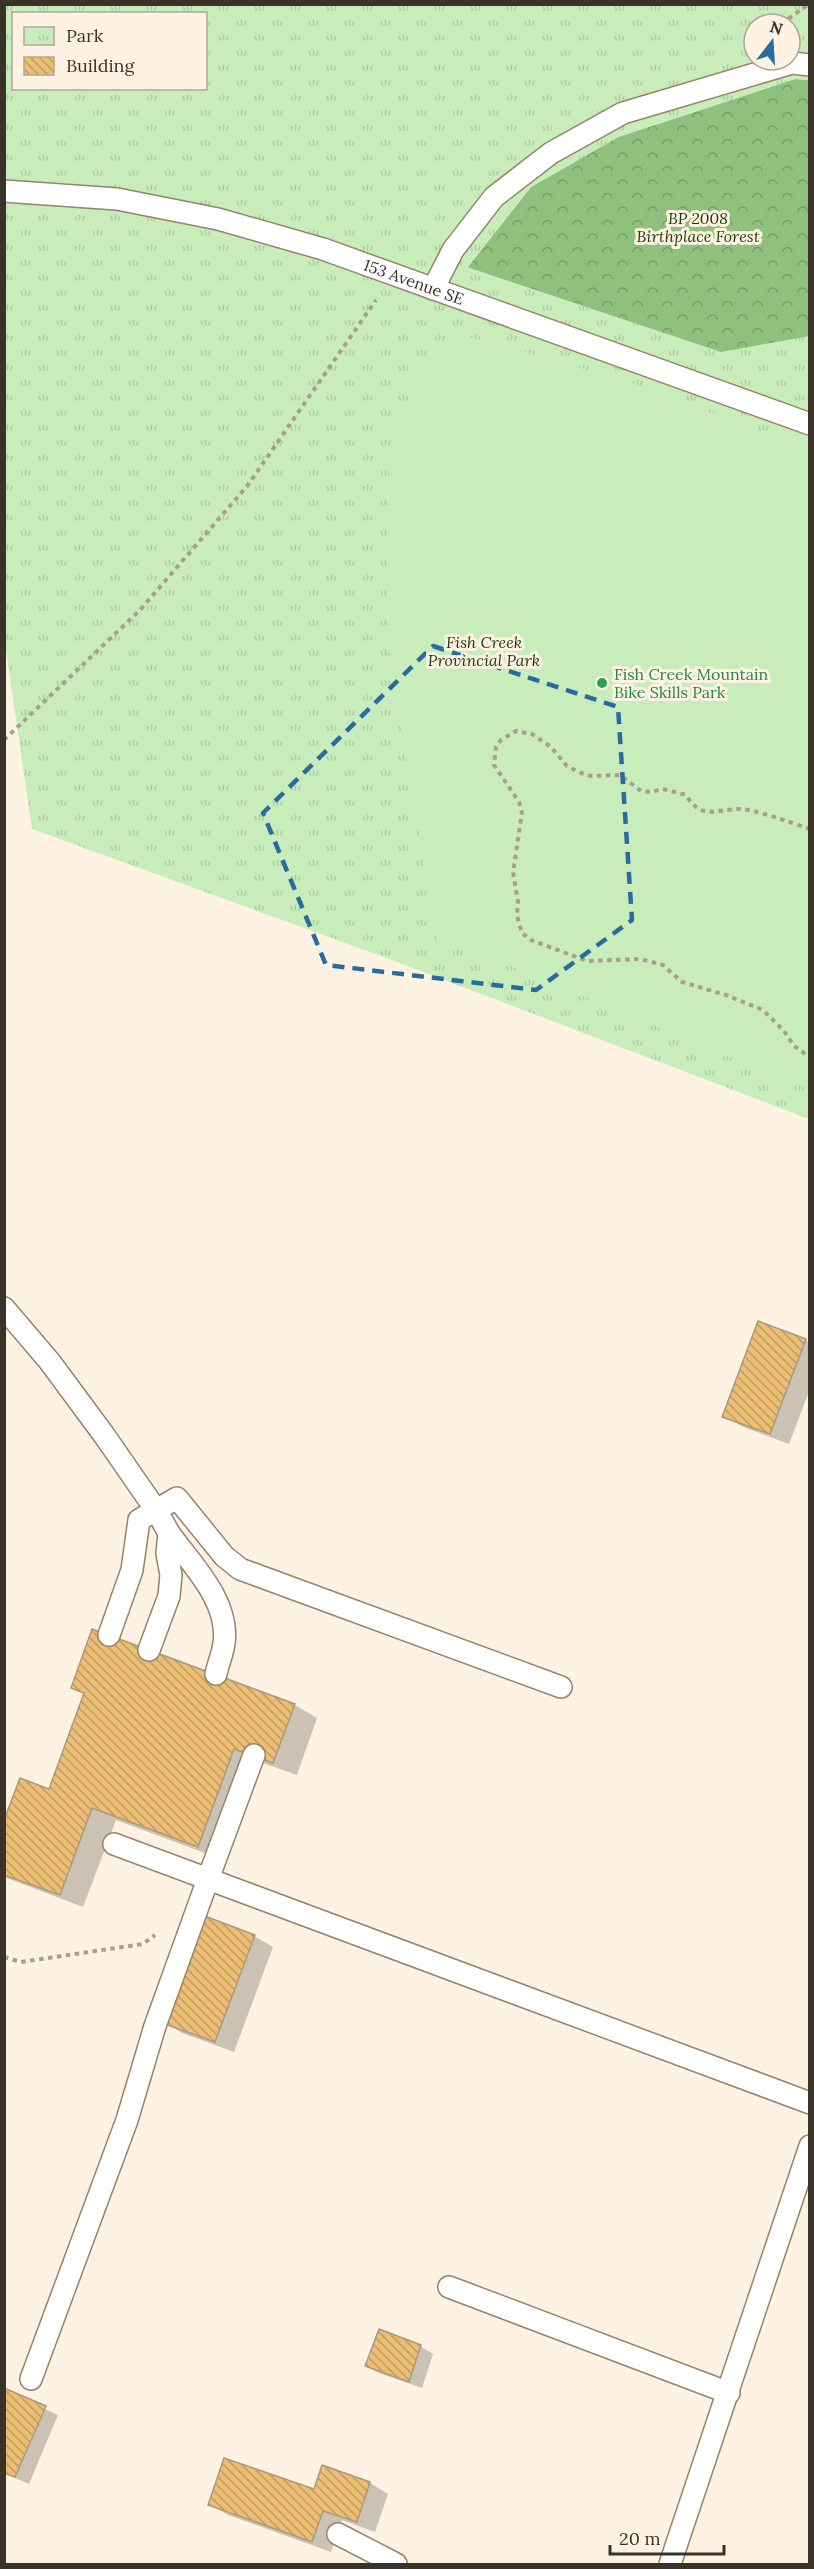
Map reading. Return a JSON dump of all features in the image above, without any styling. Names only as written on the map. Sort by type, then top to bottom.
[{"type":"lane","points":[[433,289],[453,250],[494,196],[551,153],[623,113],[792,63],[810,65]]},
{"type":"lane","name":"153 Avenue SE","points":[[4,191],[117,199],[219,219],[323,249],[810,424]]},
{"type":"lane","points":[[4,1308],[50,1362],[156,1510],[169,1533],[218,1602],[224,1621],[224,1642],[216,1674]]},
{"type":"lane","points":[[109,1635],[132,1570],[138,1520],[177,1498],[224,1556],[240,1569],[561,1687]]},
{"type":"lane","points":[[149,1650],[169,1596],[171,1575],[167,1553],[169,1533]]},
{"type":"lane","points":[[31,2379],[127,2120],[155,2026],[254,1755]]},
{"type":"lane","points":[[114,1844],[810,2103]]},
{"type":"lane","points":[[670,2565],[810,2146]]},
{"type":"lane","points":[[449,2287],[729,2393]]},
{"type":"lane","points":[[338,2534],[396,2565]]},
{"type":"path","points":[[4,740],[140,610],[248,484],[393,275]]},
{"type":"path","points":[[810,829],[741,809],[712,813],[692,805],[686,795],[663,789],[650,792],[641,790],[620,775],[591,776],[581,773],[567,766],[551,747],[532,734],[516,731],[501,740],[496,747],[494,765],[519,802],[522,813],[513,872],[518,902],[517,916],[522,933],[531,940],[587,960],[640,959],[663,965],[682,982],[726,995],[763,1010],[784,1031],[794,1046],[810,1058]]},
{"type":"path","points":[[4,1957],[21,1962],[143,1944],[197,1907]]},
{"type":"highlighted area","points":[[433,646],[618,707],[632,920],[536,990],[326,965],[263,813]]},
{"type":"green space","name":"Fish Creek Provincial Park","points":[[4,5],[809,5],[809,80],[795,79],[618,137],[531,187],[467,267],[721,352],[809,336],[809,1119],[392,960],[32,829],[4,637]]},
{"type":"green space","name":"BP 2008 Birthplace Forest","points":[[795,79],[809,80],[809,382],[467,268],[531,187],[618,137]]},
{"type":"green space","name":"Fish Creek Mountain Bike Skills Park","points":[[451,332],[624,380],[809,450],[809,1089],[513,967],[437,941],[389,650],[387,561],[390,445],[420,375]]},
{"type":"building","points":[[758,1321],[806,1339],[770,1434],[722,1417]]},
{"type":"building","points":[[92,1629],[295,1704],[273,1763],[234,1749],[198,1847],[92,1808],[60,1895],[4,1875],[4,1820],[20,1778],[49,1789],[84,1693],[71,1688]]},
{"type":"building","points":[[202,1915],[255,1935],[215,2042],[162,2023]]},
{"type":"building","points":[[379,2329],[421,2345],[409,2382],[365,2366]]},
{"type":"building","points":[[4,2388],[46,2406],[15,2477],[4,2473]]},
{"type":"building","points":[[224,2458],[314,2489],[322,2465],[370,2482],[357,2522],[323,2511],[312,2542],[208,2505]]},
{"type":"place","name":"Fish Creek Mountain Bike Skills Park","points":[[602,683]]}]
